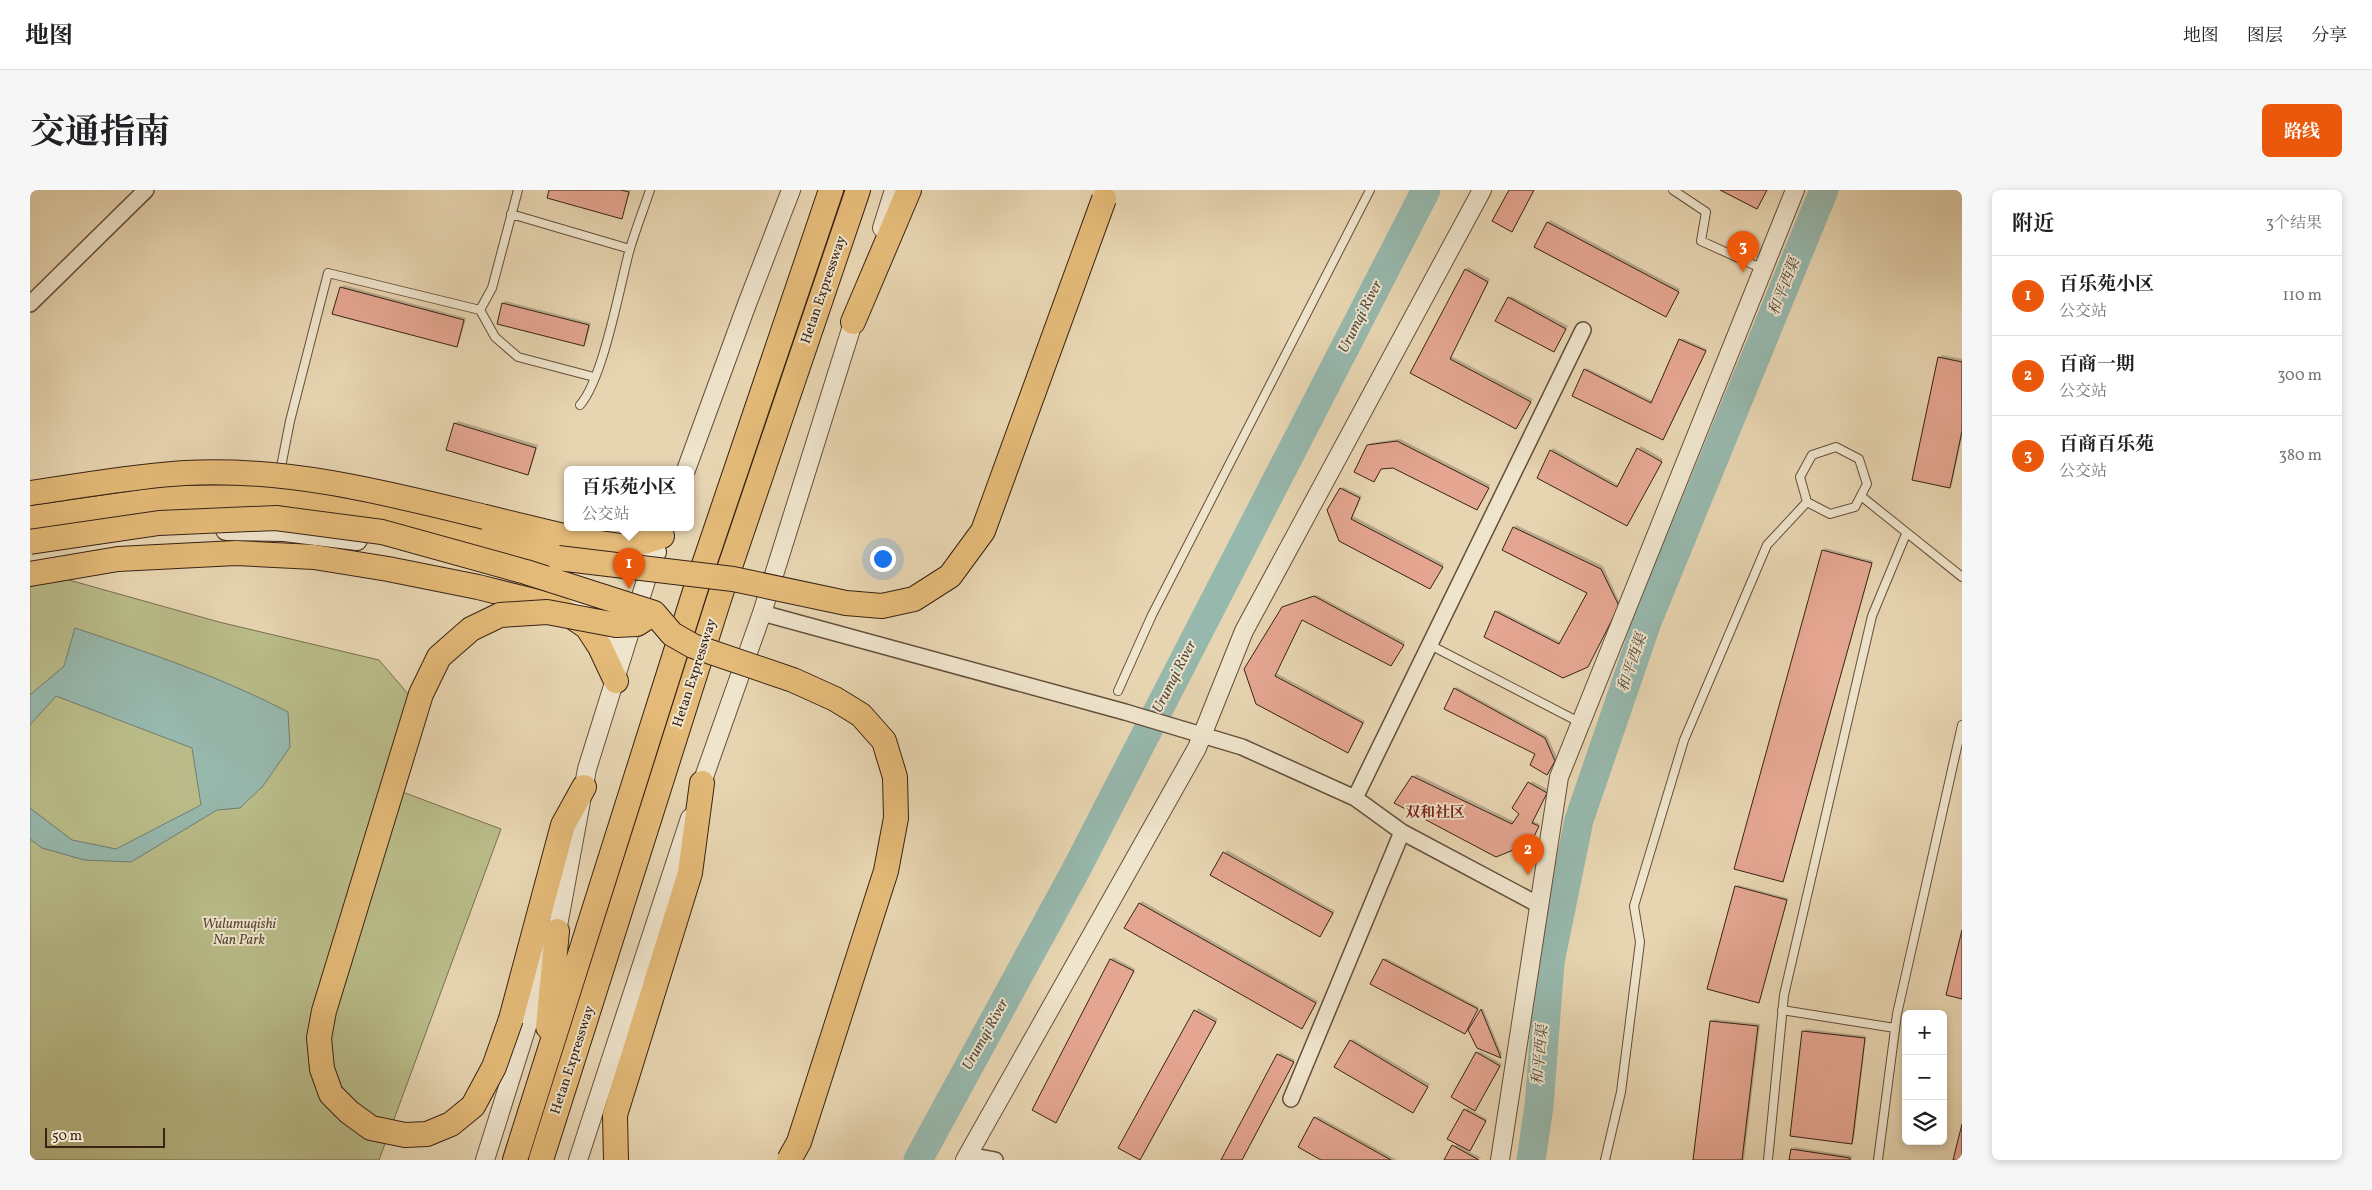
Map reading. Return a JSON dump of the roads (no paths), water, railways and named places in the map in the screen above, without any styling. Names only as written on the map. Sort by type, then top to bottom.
[{"type":"highway","name":"Hetan Expressway","points":[[515,1160],[695,591],[831,190]]},
{"type":"highway","name":"Hetan Expressway","points":[[541,1160],[719,599],[858,190]]},
{"type":"highway","points":[[853,322],[909,190]]},
{"type":"highway","points":[[30,518],[170,498],[243,497],[320,500],[429,521],[558,558],[734,579],[846,603],[882,606],[914,599],[950,576],[983,531],[1105,194]]},
{"type":"highway","points":[[30,493],[185,473],[267,475],[364,488],[580,540],[628,547],[661,538]]},
{"type":"highway","points":[[30,542],[159,523],[276,518],[382,532],[526,572],[654,614],[672,634],[693,646],[794,680],[835,699],[861,715],[884,741],[895,777],[896,818],[886,871],[799,1142],[789,1160]]},
{"type":"highway","points":[[30,574],[118,558],[236,553],[314,557],[388,568],[478,587],[558,607],[587,627],[600,646],[616,681]]},
{"type":"highway","points":[[584,787],[563,825],[511,1019],[494,1067],[473,1106],[452,1124],[427,1134],[405,1135],[370,1128],[349,1112],[331,1094],[322,1068],[319,1038],[324,1011],[421,694],[439,657],[471,629],[500,615],[547,612],[616,625],[637,624],[654,614]]},
{"type":"highway","points":[[615,1157],[615,1115],[690,873],[702,782]]},
{"type":"highway","points":[[544,1069],[557,931]]},
{"type":"main road","points":[[30,513],[124,495],[233,486],[277,489],[396,505],[457,519],[573,552],[627,559],[661,538]]},
{"type":"main road","points":[[30,542],[175,529],[284,532],[395,545],[554,586],[582,602],[598,615],[612,640],[616,681]]},
{"type":"street","points":[[30,304],[146,190]]},
{"type":"street","points":[[687,466],[791,190]]},
{"type":"street","points":[[578,1160],[702,782],[762,613],[894,190]]},
{"type":"street","points":[[996,1160],[966,1158],[1197,748],[1244,631],[1482,190]]},
{"type":"street","points":[[1500,1160],[1559,778],[1795,190]]},
{"type":"street","points":[[1355,798],[1583,330]]},
{"type":"street","points":[[485,1160],[557,931],[587,769],[661,538]]},
{"type":"street","points":[[762,613],[1125,712],[1203,734],[1242,748],[1355,798],[1402,832],[1539,906]]},
{"type":"street","points":[[1291,1100],[1402,832]]},
{"type":"lane","points":[[480,310],[492,288],[518,190]]},
{"type":"lane","points":[[580,405],[588,396],[630,249],[650,190]]},
{"type":"lane","points":[[1118,692],[1152,615],[1370,190]]},
{"type":"lane","points":[[1673,190],[1706,212],[1701,241],[1763,269]]},
{"type":"lane","points":[[511,214],[630,249]]},
{"type":"lane","points":[[277,489],[290,421],[328,274],[480,310],[495,337],[518,357],[594,377]]},
{"type":"lane","points":[[1836,447],[1859,459],[1867,484],[1855,507],[1830,514],[1807,502],[1800,477],[1812,455],[1836,447]]},
{"type":"lane","points":[[1861,496],[1962,577]]},
{"type":"lane","points":[[1605,1160],[1621,1092],[1640,942],[1634,906],[1684,740],[1767,545],[1807,502]]},
{"type":"lane","points":[[1768,1160],[1784,995],[1872,616],[1906,534]]},
{"type":"lane","points":[[1430,645],[1581,723]]},
{"type":"lane","points":[[1878,1160],[1895,1028],[1962,725]]},
{"type":"lane","points":[[1782,1010],[1895,1028]]},
{"type":"water","points":[[75,628],[210,676],[288,712],[290,747],[263,786],[240,808],[217,810],[131,862],[84,860],[42,848],[30,839],[30,808],[72,840],[116,849],[201,805],[192,748],[56,696],[30,725],[30,695],[64,666]]},
{"type":"waterway","name":"Urumqi River","points":[[918,1160],[1077,868],[1426,190]]},
{"type":"waterway","name":"和平西渠","points":[[1531,1160],[1539,1106],[1550,962],[1579,820],[1647,622],[1824,190]]},
{"type":"place","name":"百商百乐苑","points":[[1743,272]]},
{"type":"place","name":"百乐苑小区","points":[[629,589]]},
{"type":"place","name":"百商一期","points":[[1528,875]]},
{"type":"district","name":"双和社区","points":[[1435,813]]},
{"type":"park label","name":"Wulumuqishi Nan Park","points":[[239,932]]}]
